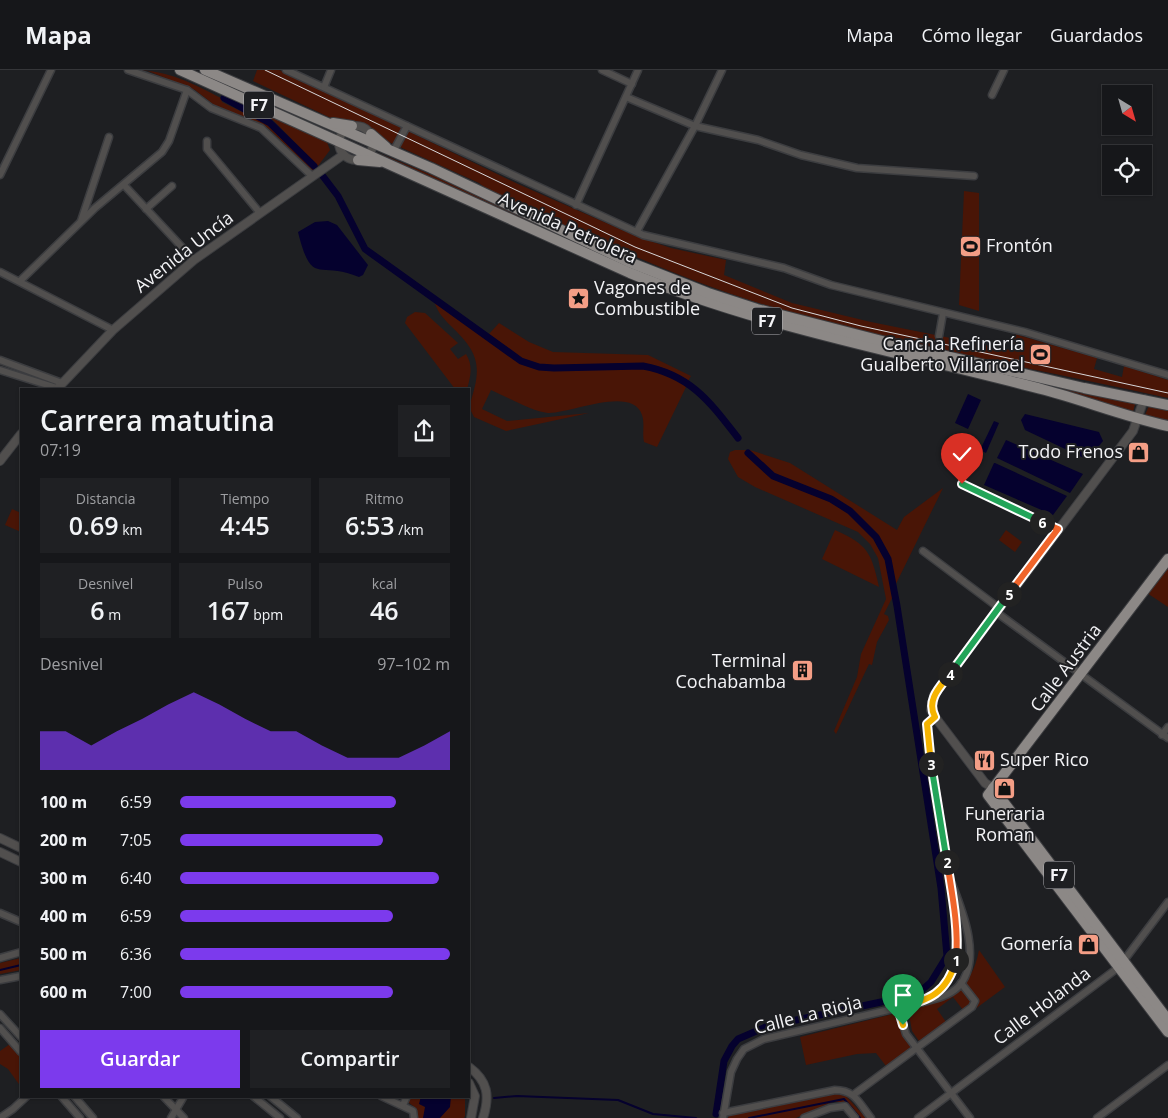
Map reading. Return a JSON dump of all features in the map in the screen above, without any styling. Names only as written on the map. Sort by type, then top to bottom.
[{"type":"highway","name":"F7","points":[[180,70],[320,127]]},
{"type":"highway","name":"F7","points":[[205,70],[320,127],[341,149]]},
{"type":"highway","name":"Avenida Petrolera","points":[[320,127],[347,128],[373,145],[432,168],[629,262],[708,293],[757,309],[899,345],[1084,388],[1168,405]]},
{"type":"highway","points":[[371,134],[393,152]]},
{"type":"highway","name":"Avenida Petrolera","points":[[341,149],[369,155],[680,294],[754,318],[1046,390],[1137,419],[1168,426]]},
{"type":"highway","points":[[358,160],[386,163]]},
{"type":"highway","name":"Calle Austria","points":[[989,789],[1082,674],[1168,559]]},
{"type":"highway","name":"F7","points":[[989,789],[1122,964],[1168,1020]]},
{"type":"highway","name":"F7","points":[[1122,964],[1168,1032]]},
{"type":"street","points":[[0,175],[52,70]]},
{"type":"street","points":[[128,70],[187,90],[211,108],[261,128],[312,176]]},
{"type":"street","points":[[286,70],[324,86],[576,205],[637,231],[704,251],[784,268],[831,285],[1042,336],[1168,375]]},
{"type":"street","points":[[324,86],[331,70]]},
{"type":"street","points":[[602,70],[632,84]]},
{"type":"street","points":[[576,205],[638,70]]},
{"type":"street","points":[[637,231],[722,70]]},
{"type":"street","points":[[992,95],[1004,70]]},
{"type":"street","points":[[20,281],[124,184],[162,152],[169,141],[187,90]]},
{"type":"street","points":[[626,97],[694,126],[758,140],[801,155],[857,168],[974,176]]},
{"type":"street","points":[[363,126],[371,134],[373,145],[369,155],[358,160],[341,149],[347,128],[363,126]]},
{"type":"street","points":[[393,152],[407,126]]},
{"type":"street","points":[[80,224],[109,137]]},
{"type":"street","points":[[208,141],[207,149],[260,213]]},
{"type":"street","name":"Avenida Uncía","points":[[58,387],[113,330],[194,260],[312,176],[341,149]]},
{"type":"street","points":[[124,184],[194,260]]},
{"type":"street","points":[[146,209],[172,186]]},
{"type":"street","points":[[0,272],[113,330]]},
{"type":"street","points":[[940,336],[943,313]]},
{"type":"street","points":[[0,360],[58,387]]},
{"type":"street","points":[[0,370],[58,387]]},
{"type":"street","name":"Calle La Rioja","points":[[922,1002],[938,993],[950,979],[956,961],[958,941],[928,740],[927,724],[935,717],[931,710],[934,695],[1133,431],[1144,399]]},
{"type":"street","points":[[0,461],[20,435]]},
{"type":"street","points":[[962,484],[1058,529]]},
{"type":"street","points":[[923,551],[997,610],[1165,736],[1168,728]]},
{"type":"street","points":[[935,717],[989,789]]},
{"type":"street","points":[[0,838],[20,848]]},
{"type":"street","points":[[0,852],[20,862]]},
{"type":"street","name":"Calle La Rioja","points":[[723,1115],[731,1072],[744,1049],[764,1039],[946,996],[960,983],[969,963],[969,940],[966,918],[950,879]]},
{"type":"street","name":"Calle Holanda","points":[[918,1118],[1122,964],[1168,902]]},
{"type":"street","points":[[0,913],[20,922]]},
{"type":"street","points":[[0,958],[20,952]]},
{"type":"street","points":[[0,980],[20,976]]},
{"type":"street","points":[[853,1095],[919,1049],[972,1007],[975,1001],[972,995],[960,983]]},
{"type":"street","points":[[898,1008],[906,1034],[970,1118]]},
{"type":"street","points":[[0,1014],[20,1036]]},
{"type":"street","points":[[0,1028],[20,1051]]},
{"type":"street","points":[[1100,1117],[1168,1065]]},
{"type":"street","points":[[470,1067],[483,1080],[487,1088],[488,1100],[484,1118]]},
{"type":"street","points":[[470,1084],[475,1096],[471,1118]]},
{"type":"street","points":[[723,1115],[835,1090],[846,1090],[853,1095],[871,1118]]},
{"type":"street","points":[[0,1118],[14,1109],[25,1098]]},
{"type":"street","points":[[63,1098],[80,1118]]},
{"type":"street","points":[[76,1098],[93,1118]]},
{"type":"street","points":[[165,1098],[184,1118]]},
{"type":"street","points":[[171,1118],[183,1098]]},
{"type":"street","points":[[255,1098],[280,1118]]},
{"type":"street","points":[[272,1098],[297,1118]]},
{"type":"street","points":[[385,1098],[413,1111],[414,1118]]},
{"type":"street","points":[[403,1105],[406,1098]]},
{"type":"street","points":[[804,1118],[830,1108],[845,1106],[855,1118]]},
{"type":"shaded area","points":[[257,70],[279,70],[298,78],[518,184],[638,237],[671,248],[726,260],[724,275],[792,303],[871,322],[1010,350],[1014,334],[1097,358],[1094,369],[1122,377],[1124,366],[1168,380],[1168,398],[883,337],[789,312],[712,287],[636,257],[488,190],[479,183],[380,138],[367,126],[335,120],[253,81]]},
{"type":"shaded area","points":[[148,71],[159,72],[190,83],[221,98],[222,102],[269,125],[314,169],[312,171],[269,129],[214,105],[195,90]]},
{"type":"shaded area","points":[[268,115],[327,142],[330,150],[318,166]]},
{"type":"shaded area","points":[[376,152],[481,195],[675,285],[1136,401],[1132,415],[648,278]]},
{"type":"shaded area","name":"Frontón","points":[[964,191],[979,193],[979,311],[959,305]]},
{"type":"shaded area","points":[[328,221],[337,225],[368,265],[363,275],[359,277],[345,272],[318,269],[308,260],[298,232],[315,222]]},
{"type":"shaded area","points":[[434,301],[522,363],[535,368],[642,369],[658,371],[687,385],[657,447],[644,442],[642,415],[636,406],[626,402],[614,401],[548,413],[528,407],[491,390],[482,409],[507,421],[589,413],[506,431],[474,417],[470,409],[470,403],[477,374],[474,357],[470,348],[445,320]]},
{"type":"shaded area","points":[[415,312],[425,313],[458,343],[450,349],[458,359],[466,354],[470,362],[471,371],[467,388],[454,388],[405,323],[407,317]]},
{"type":"shaded area","points":[[499,323],[529,342],[553,352],[648,355],[691,376],[688,381],[662,368],[638,363],[570,367],[537,364],[523,359],[489,334]]},
{"type":"shaded area","points":[[968,394],[981,400],[968,429],[955,423]]},
{"type":"shaded area","points":[[1149,406],[1168,411],[1168,420],[1145,415]]},
{"type":"shaded area","points":[[1025,414],[1099,432],[1103,441],[1091,456],[1084,458],[1025,430],[1021,420]]},
{"type":"shaded area","points":[[994,421],[999,423],[986,453],[980,450]]},
{"type":"shaded area","points":[[1006,440],[1083,474],[1070,493],[997,458]]},
{"type":"shaded area","points":[[750,450],[790,463],[897,530],[904,517],[943,488],[892,592],[893,596],[884,614],[888,616],[889,620],[877,642],[872,665],[869,664],[836,734],[834,731],[857,677],[861,654],[886,599],[878,558],[870,544],[858,532],[755,487],[738,477],[728,459],[730,452]]},
{"type":"shaded area","points":[[994,463],[1067,496],[1053,515],[984,485]]},
{"type":"shaded area","points":[[12,509],[20,513],[20,532],[5,525]]},
{"type":"shaded area","points":[[835,530],[855,540],[866,551],[873,565],[879,587],[822,559]]},
{"type":"shaded area","points":[[1006,530],[1022,542],[1015,552],[999,540]]},
{"type":"shaded area","points":[[1166,568],[1168,569],[1168,607],[1147,593]]},
{"type":"shaded area","points":[[979,950],[1005,987],[967,1015],[953,997],[937,1009],[946,1022],[919,1041],[912,1031],[908,1009],[945,997],[963,985],[970,976]]},
{"type":"shaded area","points":[[20,958],[20,970],[0,974],[0,963]]},
{"type":"shaded area","points":[[897,1013],[903,1036],[912,1047],[886,1066],[876,1053],[857,1054],[806,1065],[800,1037]]},
{"type":"shaded area","points":[[10,1044],[20,1055],[20,1086],[8,1069],[0,1064],[0,1051]]},
{"type":"shaded area","points":[[836,1094],[846,1096],[866,1118],[857,1118],[842,1102],[832,1102],[796,1118],[728,1118],[729,1114]]},
{"type":"shaded area","points":[[410,1098],[465,1098],[465,1116],[464,1118],[418,1118],[417,1109],[408,1102]]},
{"type":"shaded area","points":[[420,1098],[451,1098],[450,1107],[440,1118],[423,1118],[425,1107],[419,1104]]},
{"type":"waterway","points":[[224,98],[270,123],[314,166]]},
{"type":"waterway","points":[[322,175],[338,196],[365,249],[521,361],[539,367],[554,368],[643,366],[660,370],[687,383],[698,392],[738,438]]},
{"type":"waterway","points":[[716,1114],[724,1061],[738,1039],[768,1026],[881,1002],[922,990],[931,982],[947,956],[941,888],[888,559],[876,537],[850,511],[831,499],[773,476],[748,453]]},
{"type":"waterway","points":[[0,970],[20,965]]},
{"type":"waterway","points":[[494,1098],[517,1096],[618,1100],[653,1114],[696,1118]]},
{"type":"waterway","points":[[749,1118],[844,1099],[860,1118]]},
{"type":"tram line","points":[[265,70],[635,247],[792,308],[861,326],[1168,393]]},
{"type":"place","name":"Frontón","points":[[970,246]]},
{"type":"place","name":"Vagones de Combustible","points":[[578,298]]},
{"type":"place","name":"Cancha Refinería Gualberto Villarroel","points":[[1040,354]]},
{"type":"place","name":"Todo Frenos","points":[[1139,452]]},
{"type":"place","name":"Terminal Cochabamba","points":[[802,671]]},
{"type":"place","name":"Super Rico","points":[[984,760]]},
{"type":"place","name":"Funeraria Roman","points":[[1005,789]]},
{"type":"place","name":"Gomería","points":[[1089,944]]},
{"type":"route","points":[[903,1025],[898,1008],[922,1002],[938,993],[950,979],[956,961],[958,941],[956,916],[928,740],[927,724],[935,717],[931,710],[934,695],[1058,529],[962,484]]}]
